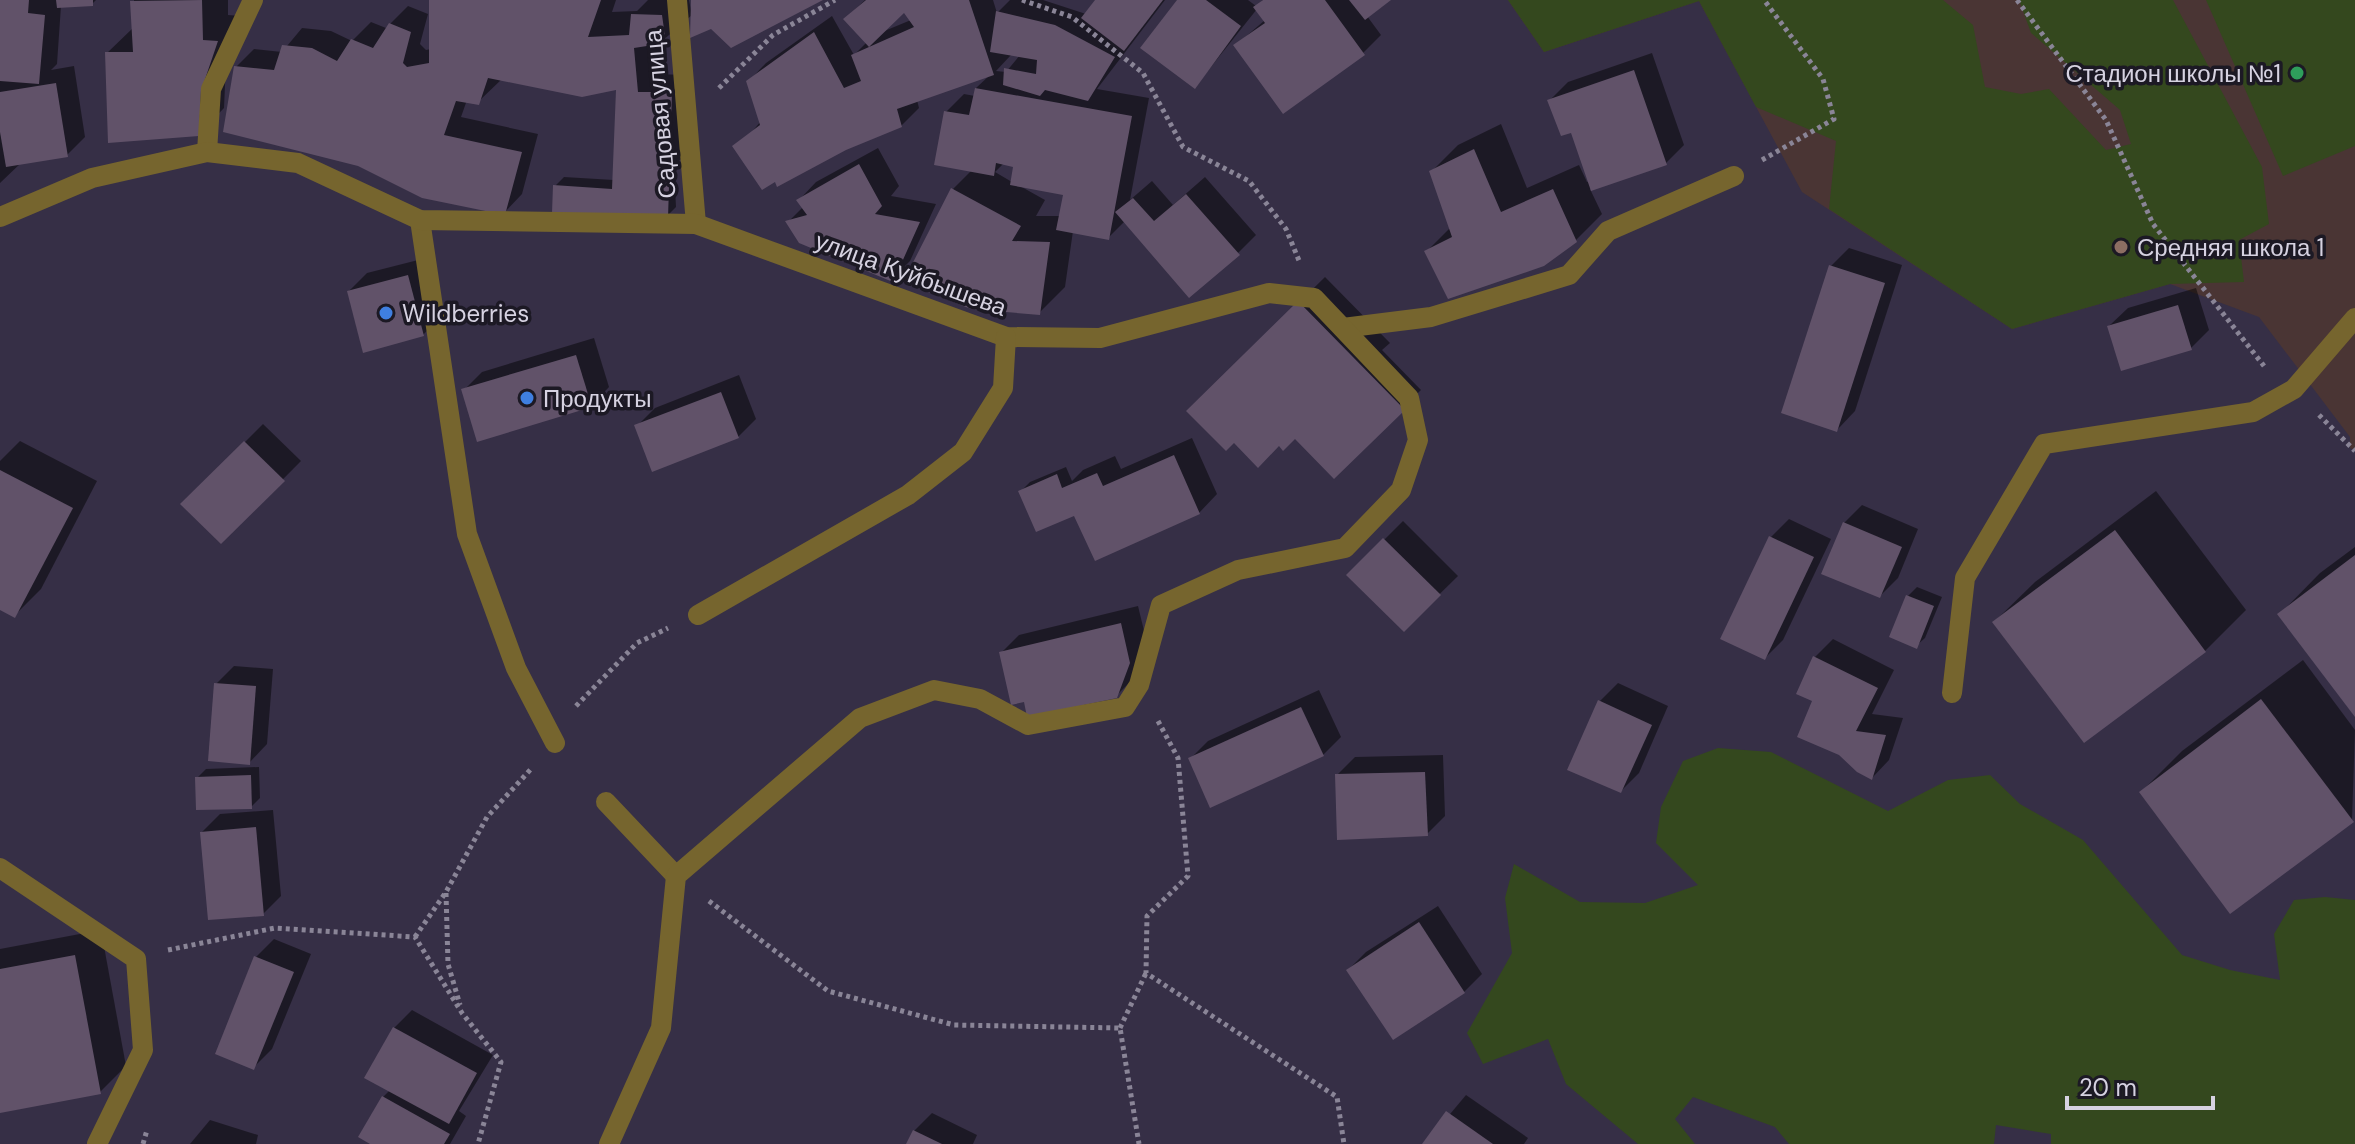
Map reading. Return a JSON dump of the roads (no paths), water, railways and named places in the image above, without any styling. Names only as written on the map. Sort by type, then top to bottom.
[{"type":"street","points":[[207,152],[211,89],[253,0]]},
{"type":"street","name":"Садовая улица","points":[[677,0],[696,224]]},
{"type":"street","name":"улица Куйбышева","points":[[0,217],[92,178],[207,152],[298,163],[420,220],[696,224],[1006,337],[1100,338],[1269,293],[1314,298],[1343,328]]},
{"type":"street","points":[[1343,328],[1431,317],[1569,275],[1608,231],[1734,176]]},
{"type":"street","points":[[420,220],[467,534],[516,668],[555,743]]},
{"type":"street","points":[[1952,693],[1965,578],[2044,444],[2253,412],[2294,389],[2355,318]]},
{"type":"street","points":[[609,1144],[661,1028],[676,876],[860,718],[934,690],[980,699],[1028,725],[1125,707],[1139,685],[1161,605],[1238,570],[1345,548],[1401,490],[1418,440],[1409,398],[1343,328]]},
{"type":"street","points":[[698,615],[908,495],[963,452],[1003,388],[1006,337]]},
{"type":"street","points":[[606,802],[676,876]]},
{"type":"street","points":[[0,868],[136,959],[143,1050],[97,1144]]},
{"type":"place","name":"Стадион школы №1","points":[[2297,73]]},
{"type":"place","name":"Средняя школа 1","points":[[2121,247]]},
{"type":"place","name":"Wildberries","points":[[386,313]]},
{"type":"place","name":"Продукты","points":[[527,398]]}]
